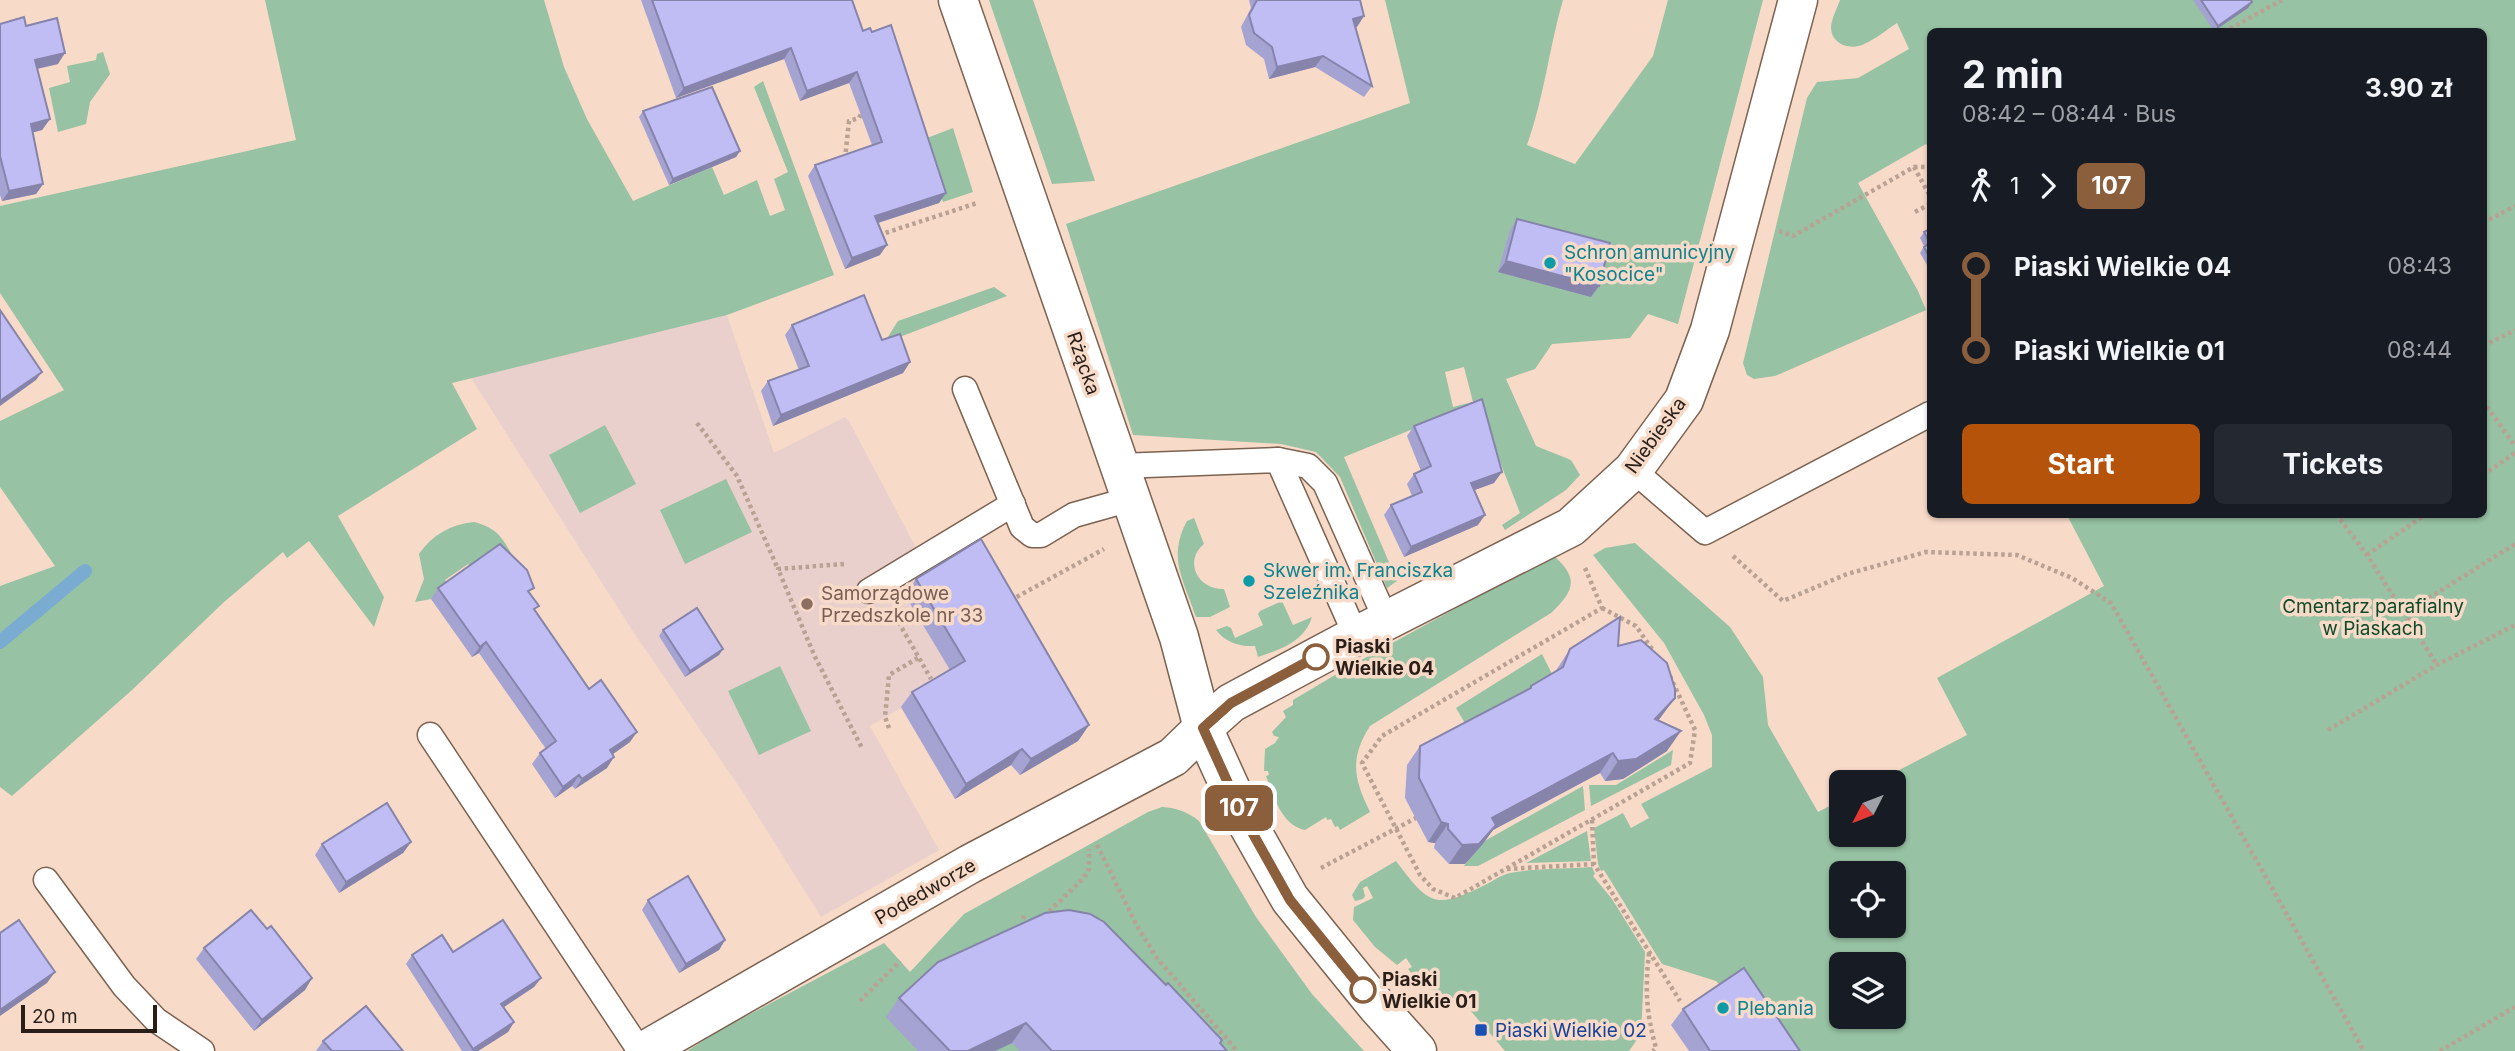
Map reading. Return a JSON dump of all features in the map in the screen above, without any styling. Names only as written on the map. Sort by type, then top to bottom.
[{"type":"street","name":"Rżącka","points":[[958,0],[1179,637],[1203,728],[1243,816],[1290,900],[1417,1051]]},
{"type":"street","name":"Niebieska","points":[[1203,728],[1231,703],[1371,628],[1572,527],[1633,470],[1684,400],[1710,330],[1798,0]]},
{"type":"street","name":"Podedworze","points":[[642,1051],[970,864],[1173,757],[1203,728]]},
{"type":"lane","points":[[965,389],[1022,527],[1032,535],[1041,535],[1125,482],[1278,460],[1308,467],[1325,483],[1371,628]]},
{"type":"lane","points":[[1633,470],[1705,532],[1927,416]]},
{"type":"lane","points":[[1278,460],[1371,628]]},
{"type":"lane","points":[[873,588],[1013,504]]},
{"type":"lane","points":[[430,736],[642,1051]]},
{"type":"lane","points":[[46,880],[124,986],[156,1020],[202,1051]]},
{"type":"path","points":[[2231,28],[2282,0]]},
{"type":"path","points":[[845,161],[849,121],[859,118],[864,105]]},
{"type":"path","points":[[1782,231],[1793,236],[1914,167],[1927,167]]},
{"type":"path","points":[[1914,167],[1927,191]]},
{"type":"path","points":[[875,222],[879,236],[978,203]]},
{"type":"path","points":[[1915,212],[1927,206]]},
{"type":"path","points":[[2487,221],[2515,206]]},
{"type":"path","points":[[2487,344],[2515,330]]},
{"type":"path","points":[[2487,407],[2515,446]]},
{"type":"path","points":[[697,423],[737,476],[815,657],[862,748]]},
{"type":"path","points":[[2487,472],[2515,453]]},
{"type":"path","points":[[2339,518],[2367,555],[2437,665]]},
{"type":"path","points":[[2367,555],[2420,518]]},
{"type":"path","points":[[1705,532],[1783,601],[1847,574],[1926,552],[2017,555],[2072,578],[2111,603],[2362,1050]]},
{"type":"path","points":[[1013,599],[1114,543]]},
{"type":"path","points":[[2405,613],[2515,544]]},
{"type":"path","points":[[1581,561],[1602,608],[1636,626],[1659,660]]},
{"type":"path","points":[[778,569],[864,563],[873,588],[931,679]]},
{"type":"path","points":[[1006,588],[1020,611]]},
{"type":"path","points":[[1602,608],[1382,736],[1362,763],[1420,875],[1433,889],[1455,898],[1690,763],[1695,730],[1675,682],[1667,671]]},
{"type":"path","points":[[2328,730],[2437,665],[2515,625]]},
{"type":"path","points":[[889,729],[885,717],[889,675],[918,658]]},
{"type":"path","points":[[1311,874],[1416,818]]},
{"type":"path","points":[[1592,820],[1594,864],[1680,1001]]},
{"type":"path","points":[[1095,841],[1136,926],[1157,958],[1237,1051]]},
{"type":"path","points":[[1043,917],[1083,879],[1089,869],[1089,844]]},
{"type":"path","points":[[1505,869],[1594,864]]},
{"type":"path","points":[[1022,937],[1024,913]]},
{"type":"path","points":[[1649,952],[1645,987],[1648,1018],[1656,1048],[1653,1051]]},
{"type":"path","points":[[860,1000],[900,961]]},
{"type":"path","points":[[2440,1051],[2515,1007]]},
{"type":"shaded area","name":"Samorządowe Przedszkole nr 33","points":[[727,315],[774,453],[845,417],[932,578],[970,555],[1078,741],[1020,775],[1006,753],[982,766],[989,779],[955,799],[901,708],[870,726],[939,850],[821,917],[744,794],[632,630],[471,378]]},
{"type":"green space","points":[[265,0],[544,0],[564,67],[587,119],[633,201],[712,167],[724,195],[757,180],[770,216],[785,210],[774,179],[788,172],[754,87],[763,81],[834,275],[727,315],[452,383],[477,429],[338,516],[384,597],[374,627],[309,541],[287,558],[283,552],[224,602],[132,690],[12,796],[0,787],[0,586],[55,566],[0,487],[0,421],[64,390],[0,293],[0,206],[296,140]]},
{"type":"green space","points":[[989,0],[1033,0],[1095,181],[1052,184]]},
{"type":"green space","points":[[1385,0],[1563,0],[1527,145],[1575,164],[1653,56],[1668,0],[1763,0],[1678,324],[1648,314],[1630,338],[1552,344],[1535,369],[1506,379],[1536,446],[1571,460],[1580,475],[1566,490],[1505,530],[1502,525],[1520,513],[1477,403],[1344,457],[1397,581],[1387,588],[1340,477],[1316,452],[1281,444],[1133,435],[1066,224],[1410,103]],"holes":[[[1464,367],[1473,402],[1453,407],[1445,372]]]},
{"type":"green space","name":"Cmentarz parafialny w Piaskach","points":[[1840,0],[2515,0],[2515,1051],[1778,1051],[1716,981],[1662,964],[1604,870],[1601,871],[1594,828],[1623,813],[1631,828],[1649,818],[1641,804],[1712,767],[1712,735],[1704,715],[1664,643],[1593,555],[1605,548],[1635,543],[1730,627],[1763,677],[1768,725],[1818,812],[1829,806],[1829,847],[1906,847],[1906,770],[1899,770],[1967,735],[1937,678],[2104,586],[2069,518],[2487,518],[2487,28],[1927,28],[1927,146],[1858,183],[1926,310],[1775,376],[1754,379],[1747,375],[1743,363],[1807,98],[1817,82],[1858,78],[1909,49],[1897,23],[1873,40],[1853,47],[1838,42],[1831,27]]},
{"type":"green space","points":[[103,52],[110,74],[90,102],[86,124],[58,132],[49,88],[70,82],[67,66],[96,60],[97,54]]},
{"type":"green space","points":[[953,128],[973,192],[943,202],[922,140]]},
{"type":"green space","points":[[994,287],[1007,296],[884,343],[898,321]]},
{"type":"green space","points":[[605,425],[636,484],[580,513],[549,455]]},
{"type":"green space","points":[[726,479],[752,532],[685,564],[660,510]]},
{"type":"green space","points":[[1194,518],[1204,544],[1195,558],[1196,573],[1207,585],[1224,589],[1230,607],[1210,617],[1196,617],[1178,558],[1181,534],[1187,521]]},
{"type":"green space","points":[[474,522],[490,528],[500,536],[516,562],[472,570],[468,564],[445,580],[449,586],[431,599],[415,602],[424,579],[419,554],[430,541],[443,532]]},
{"type":"green space","points":[[1553,555],[1567,571],[1571,584],[1565,597],[1551,613],[1370,726],[1359,749],[1356,769],[1360,789],[1370,812],[1340,830],[1326,817],[1305,830],[1284,816],[1266,776],[1269,775],[1268,771],[1264,771],[1265,749],[1279,737],[1272,732],[1286,717],[1283,711],[1293,705],[1293,700]]},
{"type":"green space","points":[[1282,601],[1293,625],[1312,617],[1303,633],[1283,647],[1258,657],[1255,646],[1233,643],[1216,630],[1227,626],[1231,628],[1235,638],[1263,625],[1258,614],[1260,611]]},
{"type":"green space","points":[[1542,654],[1556,682],[1469,730],[1456,708]]},
{"type":"green space","points":[[780,666],[811,731],[759,755],[728,691]]},
{"type":"green space","points":[[1673,750],[1671,765],[1591,806],[1589,785],[1616,785]]},
{"type":"green space","points":[[1583,786],[1585,810],[1478,866],[1464,866],[1481,843]]},
{"type":"green space","points":[[1162,807],[1182,811],[1199,821],[1256,917],[1312,994],[1364,1051],[687,1051],[722,1029],[884,943],[910,972],[964,914],[1148,812]]},
{"type":"green space","points":[[1587,831],[1591,861],[1526,863]]},
{"type":"green space","points":[[1396,861],[1425,895],[1444,900],[1468,893],[1510,873],[1592,867],[1595,874],[1593,876],[1612,899],[1645,952],[1641,1034],[1629,1051],[1505,1051],[1464,1003],[1421,985],[1408,969],[1412,967],[1406,958],[1397,965],[1375,947],[1353,920],[1354,907],[1373,898],[1367,886],[1363,888],[1363,899],[1355,901],[1352,895],[1360,882]]},
{"type":"building","points":[[652,0],[852,0],[863,31],[870,28],[872,32],[891,25],[946,193],[875,216],[887,245],[852,258],[815,165],[882,142],[857,72],[807,91],[791,48],[684,88]]},
{"type":"building","points":[[1257,0],[1360,0],[1364,16],[1353,19],[1372,86],[1323,56],[1277,67],[1272,47],[1254,33],[1249,15]]},
{"type":"building","points":[[2201,0],[2251,0],[2252,2],[2218,26]]},
{"type":"building","points":[[24,17],[26,26],[57,18],[65,53],[35,60],[50,119],[31,124],[43,184],[9,191],[0,156],[0,24]]},
{"type":"building","points":[[712,87],[740,151],[673,179],[643,111]]},
{"type":"building","name":"Schron amunicyjny \"Kosocice\"","points":[[1517,219],[1610,243],[1599,286],[1506,261]]},
{"type":"building","points":[[864,295],[882,340],[900,334],[910,362],[781,415],[768,381],[809,366],[792,325]]},
{"type":"building","points":[[0,310],[42,372],[0,401]]},
{"type":"building","points":[[1482,399],[1502,472],[1471,483],[1485,515],[1411,547],[1391,505],[1422,492],[1414,474],[1431,466],[1414,426]]},
{"type":"building","points":[[981,539],[1089,725],[1031,759],[1022,749],[966,784],[912,692],[965,661],[916,579]]},
{"type":"building","points":[[500,544],[527,570],[534,588],[528,591],[539,606],[534,609],[589,689],[601,680],[637,732],[610,750],[614,757],[582,779],[579,775],[563,787],[540,753],[556,741],[486,642],[480,647],[438,588]]},
{"type":"building","points":[[697,608],[723,649],[690,671],[663,630]]},
{"type":"building","points":[[1620,617],[1618,646],[1641,640],[1667,663],[1675,698],[1655,719],[1681,731],[1636,759],[1618,761],[1613,753],[1492,818],[1496,825],[1479,844],[1462,845],[1448,829],[1448,824],[1441,822],[1419,778],[1420,746],[1531,688],[1563,667],[1570,649]]},
{"type":"building","points":[[387,803],[411,842],[346,882],[322,844]]},
{"type":"building","points":[[688,876],[725,940],[686,964],[648,900]]},
{"type":"building","points":[[251,910],[267,929],[271,926],[312,978],[262,1020],[204,948]]},
{"type":"building","points":[[1069,910],[1090,914],[1104,922],[1166,985],[1168,983],[1222,1040],[1220,1043],[1227,1051],[1052,1051],[1026,1023],[968,1051],[950,1051],[899,998],[938,962],[1045,913]]},
{"type":"building","points":[[19,920],[55,972],[0,1010],[0,933]]},
{"type":"building","points":[[503,920],[541,978],[501,1004],[514,1022],[473,1049],[412,955],[442,935],[453,952]]},
{"type":"building","name":"Plebania","points":[[1744,968],[1800,1051],[1710,1051],[1683,1009]]},
{"type":"building","points":[[366,1006],[403,1051],[332,1051],[323,1041]]},
{"type":"waterway","points":[[0,642],[85,571]]},
{"type":"bus line","name":"107","points":[[1316,657],[1231,703],[1203,728],[1243,816],[1290,900],[1363,990]]},
{"type":"place","name":"Schron amunicyjny \"Kosocice\"","points":[[1550,263]]},
{"type":"place","name":"Skwer im. Franciszka Szeleźnika","points":[[1249,581]]},
{"type":"place","name":"Samorządowe Przedszkole nr 33","points":[[807,604]]},
{"type":"place","name":"Piaski Wielkie 04","points":[[1316,657]]},
{"type":"place","name":"Piaski Wielkie 01","points":[[1363,990]]},
{"type":"place","name":"Plebania","points":[[1723,1008]]},
{"type":"place","name":"Piaski Wielkie 02","points":[[1481,1030]]}]
